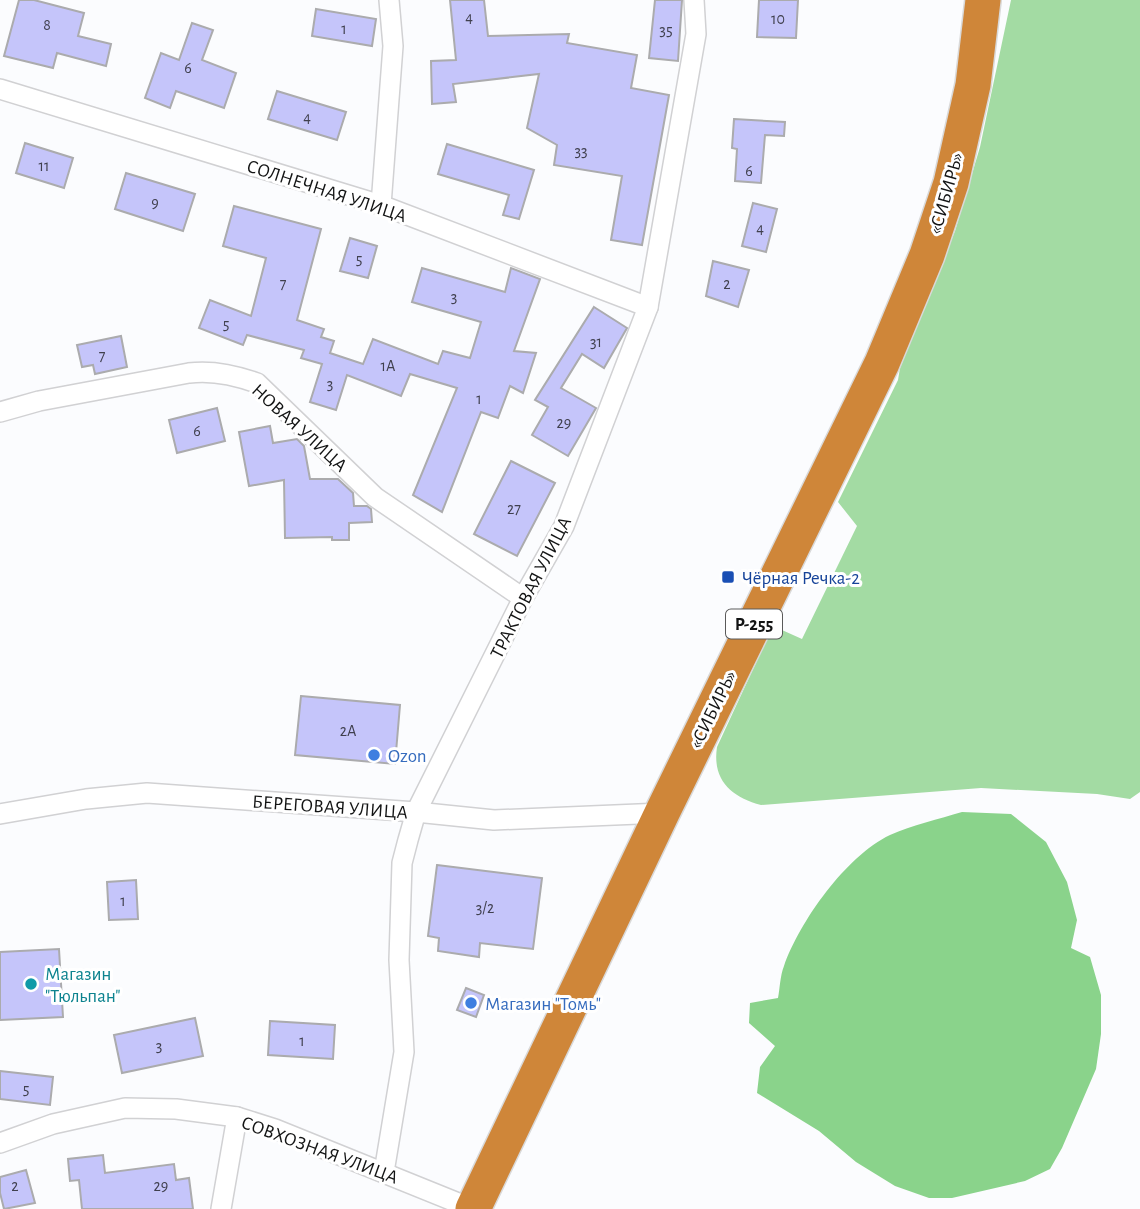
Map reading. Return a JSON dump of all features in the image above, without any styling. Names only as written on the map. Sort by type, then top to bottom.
[{"type":"highway","name":"«СИБИРЬ»","points":[[473,1209],[662,813],[882,363],[927,255],[951,183],[973,85],[982,0]]},
{"type":"street","points":[[381,205],[393,46],[389,0]]},
{"type":"street","name":"ТРАКТОВАЯ УЛИЦА","points":[[384,1172],[404,1052],[399,960],[402,863],[416,812],[523,598],[564,526],[648,307],[696,34],[694,0]]},
{"type":"street","name":"СОЛНЕЧНАЯ УЛИЦА","points":[[0,89],[381,205],[648,307]]},
{"type":"street","name":"НОВАЯ УЛИЦА","points":[[0,412],[39,401],[189,373],[203,371],[241,377],[257,383],[375,497],[523,598]]},
{"type":"street","name":"БЕРЕГОВАЯ УЛИЦА","points":[[0,814],[86,799],[147,793],[494,820],[662,813]]},
{"type":"street","name":"СОВХОЗНАЯ УЛИЦА","points":[[0,1143],[53,1124],[125,1108],[176,1109],[237,1117],[275,1129],[473,1209]]},
{"type":"street","points":[[221,1209],[237,1117]]},
{"type":"green space","points":[[1011,0],[1140,0],[1140,792],[1130,799],[1097,794],[981,788],[761,805],[750,802],[733,792],[721,778],[716,759],[717,747],[773,626],[802,639],[857,526],[838,502],[898,380],[900,368],[955,231],[980,147]]},
{"type":"green space","points":[[962,812],[1011,814],[1046,842],[1067,882],[1077,920],[1071,948],[1090,957],[1101,995],[1101,1034],[1096,1069],[1062,1148],[1050,1169],[1025,1181],[952,1198],[929,1198],[895,1186],[856,1162],[819,1131],[757,1093],[760,1067],[775,1046],[749,1023],[750,1003],[778,998],[783,970],[801,930],[826,892],[857,858],[890,835]]},
{"type":"building","points":[[19,0],[34,0],[84,13],[78,36],[111,44],[106,66],[57,53],[53,68],[4,56]]},
{"type":"building","points":[[450,0],[484,0],[488,36],[569,34],[567,43],[637,55],[631,88],[669,95],[642,245],[611,240],[622,176],[554,165],[557,145],[527,128],[539,74],[453,84],[456,102],[432,104],[431,61],[456,60]]},
{"type":"building","points":[[655,0],[682,0],[678,61],[649,58]]},
{"type":"building","points":[[759,0],[798,0],[796,38],[757,37]]},
{"type":"building","points":[[316,9],[376,19],[372,46],[312,36]]},
{"type":"building","points":[[192,23],[213,30],[202,60],[236,73],[224,108],[176,91],[170,108],[145,98],[161,53],[179,60]]},
{"type":"building","points":[[277,91],[346,112],[337,140],[268,119]]},
{"type":"building","points":[[734,119],[785,122],[784,136],[765,135],[761,183],[735,181],[737,149],[732,148]]},
{"type":"building","points":[[25,143],[73,158],[64,188],[16,173]]},
{"type":"building","points":[[447,144],[534,170],[519,219],[503,215],[509,195],[438,174]]},
{"type":"building","points":[[126,173],[195,194],[183,231],[115,209]]},
{"type":"building","points":[[753,203],[777,209],[766,252],[742,246]]},
{"type":"building","points":[[234,206],[321,229],[297,320],[324,329],[321,337],[334,341],[330,353],[363,364],[373,339],[438,364],[443,351],[470,358],[481,322],[412,302],[422,268],[505,292],[511,268],[540,279],[514,351],[536,353],[523,393],[510,386],[498,418],[481,412],[442,512],[413,495],[457,388],[410,374],[401,396],[347,375],[336,410],[310,402],[322,364],[301,358],[304,350],[247,335],[243,345],[199,328],[210,300],[251,316],[266,258],[223,246]]},
{"type":"building","points":[[350,238],[377,246],[368,278],[340,271]]},
{"type":"building","points":[[713,261],[749,270],[738,307],[706,296]]},
{"type":"building","points":[[594,307],[627,328],[604,368],[582,354],[561,388],[596,408],[568,456],[532,435],[548,407],[535,400]]},
{"type":"building","points":[[121,336],[127,367],[95,374],[93,365],[82,367],[77,345]]},
{"type":"building","points":[[217,408],[225,441],[177,453],[169,420]]},
{"type":"building","points":[[270,426],[273,443],[297,439],[304,446],[310,479],[338,479],[353,493],[354,506],[367,506],[371,509],[372,522],[349,523],[349,540],[332,540],[332,537],[285,538],[284,480],[249,486],[239,432]]},
{"type":"building","points":[[511,461],[555,483],[517,556],[474,534]]},
{"type":"building","points":[[301,696],[400,705],[395,764],[295,755]]},
{"type":"building","points":[[437,865],[542,878],[533,949],[480,943],[479,957],[438,951],[439,938],[428,936]]},
{"type":"building","points":[[136,880],[138,919],[109,920],[107,882]]},
{"type":"building","name":"Магазин \"Тюльпан\"","points":[[59,949],[63,1017],[0,1020],[0,952]]},
{"type":"building","name":"Магазин \"Томь\"","points":[[466,988],[484,995],[476,1017],[457,1010]]},
{"type":"building","points":[[195,1018],[203,1056],[122,1073],[114,1035]]},
{"type":"building","points":[[270,1021],[335,1025],[333,1059],[268,1055]]},
{"type":"building","points":[[0,1071],[53,1077],[50,1105],[0,1099]]},
{"type":"building","points":[[103,1155],[105,1173],[174,1164],[176,1180],[189,1178],[193,1209],[82,1209],[79,1180],[70,1181],[68,1159]]},
{"type":"building","points":[[26,1170],[35,1203],[4,1209],[0,1177]]},
{"type":"place","name":"Чёрная Речка-2","points":[[728,577]]},
{"type":"place","name":"Ozon","points":[[374,755]]},
{"type":"place","name":"Магазин \"Тюльпан\"","points":[[31,984]]},
{"type":"place","name":"Магазин \"Томь\"","points":[[471,1003]]}]
